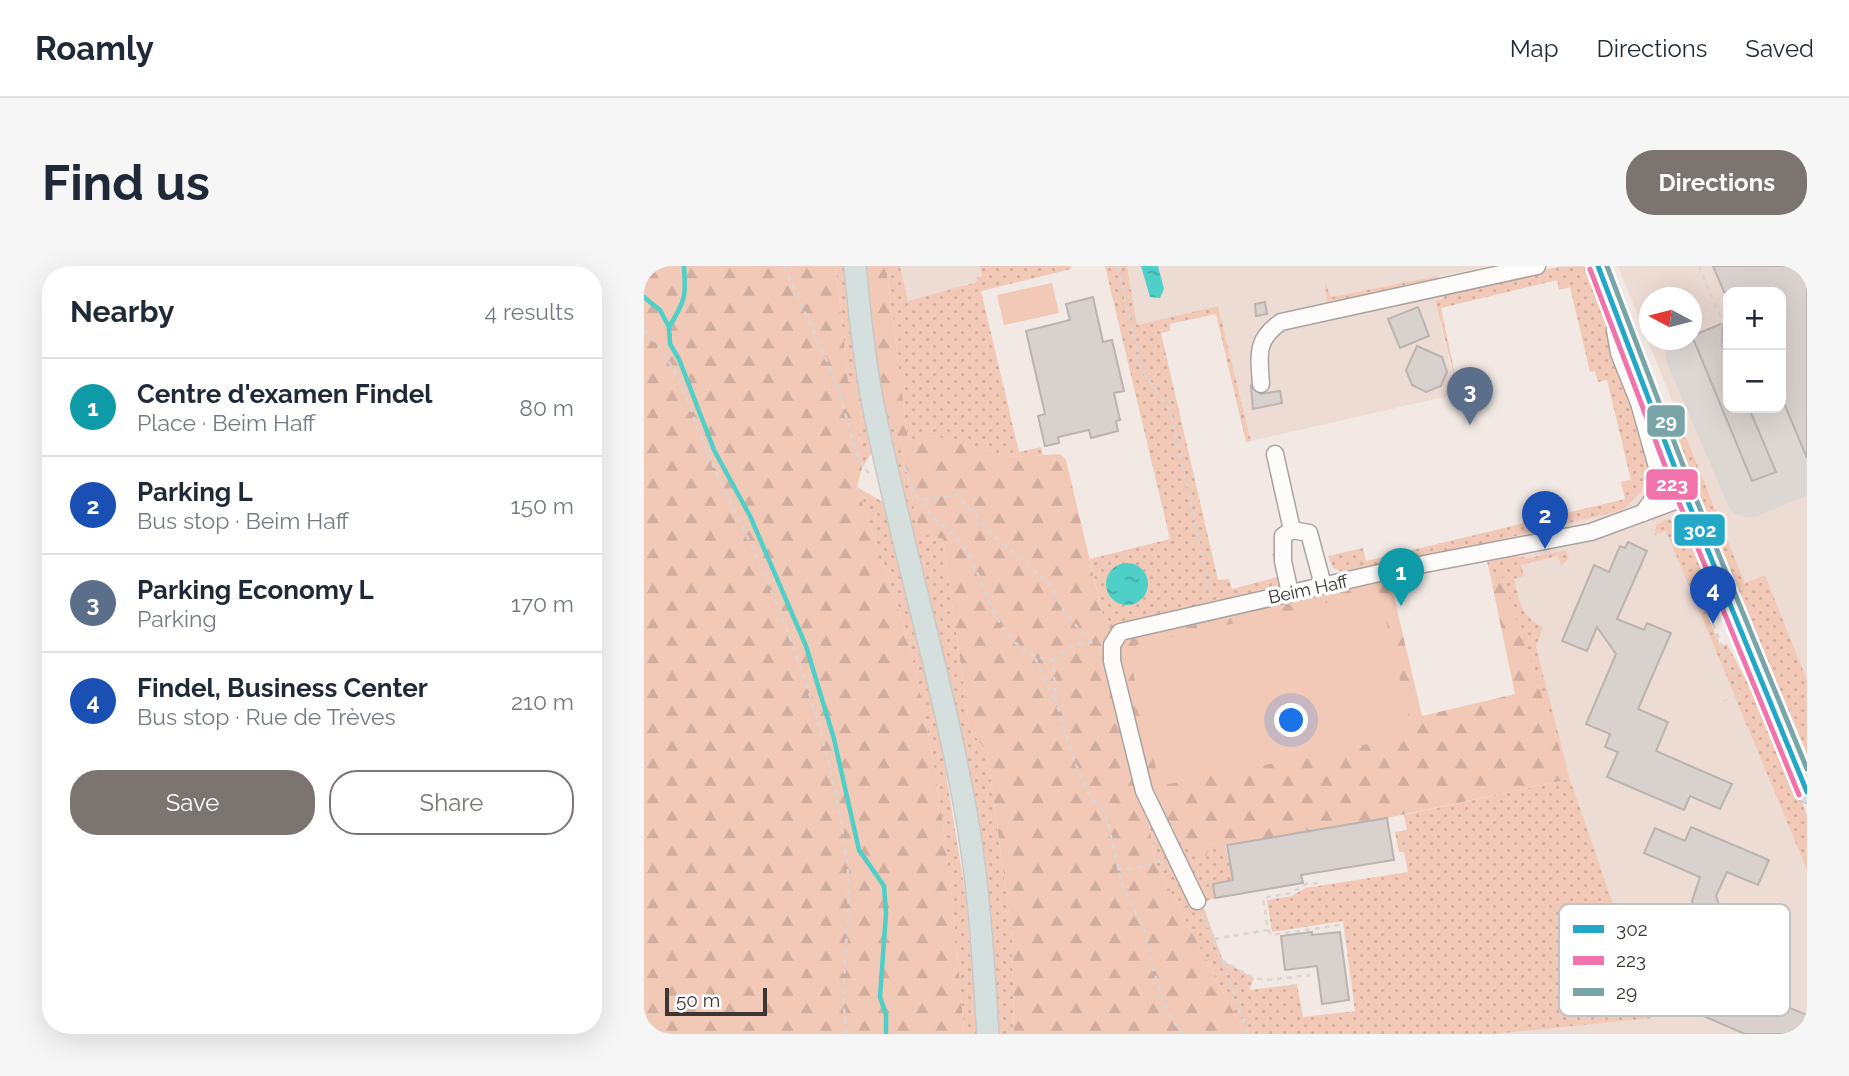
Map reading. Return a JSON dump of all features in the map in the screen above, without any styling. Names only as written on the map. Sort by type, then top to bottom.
[{"type":"main road","points":[[855,266],[865,359],[888,474],[950,731],[966,810],[979,908],[988,1034]]},
{"type":"main road","points":[[1598,266],[1686,497],[1807,792]]},
{"type":"street","points":[[1261,384],[1259,353],[1265,333],[1281,322],[1537,266]]},
{"type":"street","points":[[1608,292],[1619,353],[1639,403],[1659,474],[1653,499],[1641,515]]},
{"type":"street","points":[[1275,454],[1292,530]]},
{"type":"street","name":"Beim Haff","points":[[1111,645],[1120,632],[1180,616],[1591,532],[1686,497]]},
{"type":"street","points":[[1290,593],[1281,545],[1283,536],[1292,530],[1308,533],[1312,540],[1323,586]]},
{"type":"street","points":[[1111,645],[1112,662],[1144,790],[1197,901]]},
{"type":"path","points":[[784,266],[836,381],[858,460],[873,477],[888,474],[901,466],[908,471],[915,494],[924,500],[928,513],[964,547],[991,607],[1015,644],[1035,658],[1053,660],[1075,644],[1090,641],[1111,645]]},
{"type":"path","points":[[1118,266],[1141,369],[1170,410],[1214,609]]},
{"type":"path","points":[[1699,266],[1723,323]]},
{"type":"path","points":[[644,331],[672,367],[711,461],[763,571],[802,667],[826,753],[847,855],[849,901],[843,1010],[847,1034]]},
{"type":"path","points":[[924,500],[957,495],[995,537],[1051,585],[1064,612],[1090,641]]},
{"type":"path","points":[[1713,624],[1741,695],[1719,703]]},
{"type":"path","points":[[1035,658],[1056,702],[1075,763],[1091,798],[1106,814],[1117,869],[1145,930],[1151,963],[1168,1013],[1182,1034]]},
{"type":"path","points":[[1053,660],[1056,702]]},
{"type":"path","points":[[1117,869],[1134,869],[1155,861],[1175,858]]},
{"type":"path","points":[[1318,883],[1306,884],[1291,893],[1263,898],[1271,936],[1340,925]]},
{"type":"path","points":[[1197,901],[1223,961],[1248,1034]]},
{"type":"path","points":[[1214,939],[1268,930]]},
{"type":"path","points":[[1223,961],[1254,978],[1268,981],[1310,975]]},
{"type":"shaded area","points":[[900,266],[980,266],[983,276],[978,282],[963,285],[961,288],[908,301]]},
{"type":"shaded area","points":[[1127,266],[1491,266],[1331,297],[1327,284],[1327,304],[1439,280],[1443,299],[1435,301],[1457,394],[1251,441],[1218,306],[1137,325]]},
{"type":"shaded area","points":[[1618,266],[1807,266],[1807,680],[1765,575],[1745,583],[1652,350],[1702,350],[1702,287],[1639,287],[1639,318]]},
{"type":"shaded area","points":[[1653,469],[1678,522],[1673,520],[1656,535],[1666,531],[1807,870],[1807,1034],[1493,1034],[1651,1018],[1650,1016],[1790,1016],[1790,904],[1612,904],[1570,779],[1535,647],[1539,632],[1522,612],[1514,578],[1521,565],[1559,556],[1562,566],[1565,550],[1529,558],[1508,555],[1487,561],[1483,544],[1623,510],[1641,492],[1647,475]]},
{"type":"green space","points":[[644,266],[836,266],[848,382],[857,384],[862,403],[858,459],[862,468],[857,487],[904,628],[934,764],[947,854],[964,1034],[644,1034]]},
{"type":"green space","points":[[836,266],[844,266],[857,384],[848,383]]},
{"type":"green space","points":[[863,266],[886,266],[908,440],[931,435],[1010,457],[1060,454],[1066,460],[1103,616],[1120,632],[1388,571],[1422,716],[1515,694],[1490,574],[1500,571],[1570,779],[1387,818],[1225,845],[1211,843],[1206,857],[1198,858],[1144,793],[1155,861],[1245,1034],[1014,1034],[1012,937],[987,751],[970,730],[943,539],[919,533],[902,445],[887,417],[875,360]]},
{"type":"green space","points":[[886,266],[900,266],[908,301],[977,282],[977,277],[982,276],[980,266],[1071,266],[1071,269],[981,291],[1019,452],[1041,447],[1043,455],[1010,457],[931,435],[908,441]]},
{"type":"green space","points":[[1105,266],[1127,266],[1137,325],[1218,306],[1251,441],[1246,442],[1216,314],[1170,324],[1170,331],[1161,333],[1218,580],[1229,579],[1232,589],[1278,577],[1272,553],[1275,553],[1281,586],[1253,592],[1254,600],[1120,632],[1103,616],[1090,559],[1170,539]]},
{"type":"green space","points":[[1585,266],[1595,282],[1609,338],[1653,469],[1647,475],[1641,492],[1623,510],[1483,544],[1343,572],[1333,568],[1328,556],[1363,548],[1366,561],[1625,499],[1621,482],[1631,480],[1607,380],[1598,382],[1595,371],[1590,372],[1570,287],[1559,290],[1557,280],[1441,308],[1461,403],[1435,300],[1443,299],[1442,292],[1558,267]]},
{"type":"green space","points":[[1437,276],[1439,280],[1327,305],[1325,280],[1331,297]]},
{"type":"green space","points":[[1052,283],[1059,313],[1004,325],[997,295]]},
{"type":"green space","points":[[875,360],[887,417],[902,445],[919,532],[943,539],[970,730],[987,751],[1012,937],[1014,1034],[996,1034]]},
{"type":"green space","points":[[1672,402],[1745,583],[1765,575],[1807,680],[1807,754],[1679,451]]},
{"type":"green space","points":[[862,403],[871,454],[862,468],[858,460]]},
{"type":"green space","points":[[857,487],[883,502],[937,718],[966,898],[977,1034],[964,1034],[947,854],[934,764],[916,675],[897,604]]},
{"type":"green space","points":[[1667,519],[1677,522],[1692,539],[1709,599],[1702,602],[1720,646],[1727,644],[1776,737],[1807,815],[1807,870],[1666,531],[1655,535],[1656,525]]},
{"type":"green space","points":[[1565,550],[1569,558],[1561,566],[1558,556],[1521,565],[1524,576],[1514,579],[1525,613],[1543,627],[1536,647],[1570,779],[1500,572],[1490,574],[1487,561],[1508,555],[1529,558]]},
{"type":"green space","points":[[1379,591],[1413,735],[1160,786],[1130,659],[1136,645]]},
{"type":"green space","points":[[1570,779],[1613,904],[1559,904],[1559,1016],[1652,1018],[1493,1034],[1245,1034],[1155,861],[1144,791],[1170,827],[1210,843],[1225,845],[1233,880],[1213,884],[1215,898],[1202,903],[1223,961],[1254,978],[1249,990],[1297,984],[1303,1017],[1355,1011],[1343,921],[1272,932],[1267,900],[1292,896],[1305,888],[1408,872],[1404,852],[1399,852],[1395,832],[1407,830],[1404,815]]},
{"type":"water","points":[[1141,266],[1158,266],[1164,289],[1160,298],[1150,297]]},
{"type":"water","points":[[1127,563],[1142,569],[1148,584],[1142,599],[1127,605],[1112,599],[1106,584],[1112,569]]},
{"type":"building","points":[[1713,266],[1807,266],[1807,458],[1786,408],[1786,287],[1723,287],[1723,290]]},
{"type":"building","points":[[1093,297],[1103,342],[1112,340],[1124,391],[1114,393],[1120,420],[1116,421],[1118,431],[1091,438],[1089,430],[1058,437],[1059,443],[1045,446],[1038,416],[1045,414],[1026,331],[1070,320],[1066,304]]},
{"type":"building","points":[[1265,302],[1267,314],[1256,316],[1255,304]]},
{"type":"building","points":[[1418,307],[1429,336],[1400,348],[1388,319]]},
{"type":"building","points":[[1723,323],[1723,411],[1698,350],[1702,350],[1702,332]]},
{"type":"building","points":[[1417,346],[1442,357],[1447,372],[1441,386],[1426,392],[1412,385],[1406,370]]},
{"type":"building","points":[[1251,386],[1261,394],[1280,391],[1282,403],[1253,409]]},
{"type":"building","points":[[1724,413],[1751,413],[1776,472],[1752,481]]},
{"type":"building","points":[[1628,542],[1647,551],[1617,619],[1644,630],[1647,623],[1671,633],[1638,709],[1668,722],[1656,751],[1732,784],[1720,809],[1690,796],[1684,810],[1607,777],[1618,752],[1605,747],[1610,734],[1586,724],[1616,654],[1597,627],[1587,651],[1562,641],[1594,565],[1609,572],[1620,546],[1625,548]]},
{"type":"building","points":[[1387,818],[1394,860],[1301,875],[1303,883],[1215,898],[1213,884],[1233,880],[1227,845]]},
{"type":"building","points":[[1691,827],[1769,860],[1758,885],[1727,872],[1716,896],[1719,904],[1693,904],[1700,877],[1644,853],[1655,828],[1685,841]]},
{"type":"building","points":[[1312,932],[1312,935],[1340,932],[1349,1000],[1322,1004],[1317,966],[1285,970],[1281,936]]},
{"type":"building","points":[[1790,1008],[1807,1015],[1807,1034],[1745,1034],[1703,1016],[1790,1016]]},
{"type":"waterway","points":[[669,327],[684,298],[684,266]]},
{"type":"waterway","points":[[644,297],[660,310],[669,327],[670,344],[679,359],[714,450],[750,516],[806,646],[834,739],[859,850],[884,886],[886,913],[880,997],[886,1015],[886,1034]]},
{"type":"taxiway","points":[[1684,356],[1745,498],[1751,499],[1807,475]]},
{"type":"taxiway","points":[[1768,413],[1794,475],[1801,478]]},
{"type":"transit line","name":"302","points":[[1598,266],[1686,497],[1807,792]]},
{"type":"transit line","name":"29","points":[[1607,266],[1694,494],[1807,769]]},
{"type":"transit line","name":"223","points":[[1590,269],[1678,500],[1799,795]]},
{"type":"place","name":"Parking Economy L","points":[[1470,425]]},
{"type":"place","name":"Parking L","points":[[1545,549]]},
{"type":"place","name":"Centre d'examen Findel","points":[[1401,606]]},
{"type":"place","name":"Findel, Business Center","points":[[1713,624]]}]
